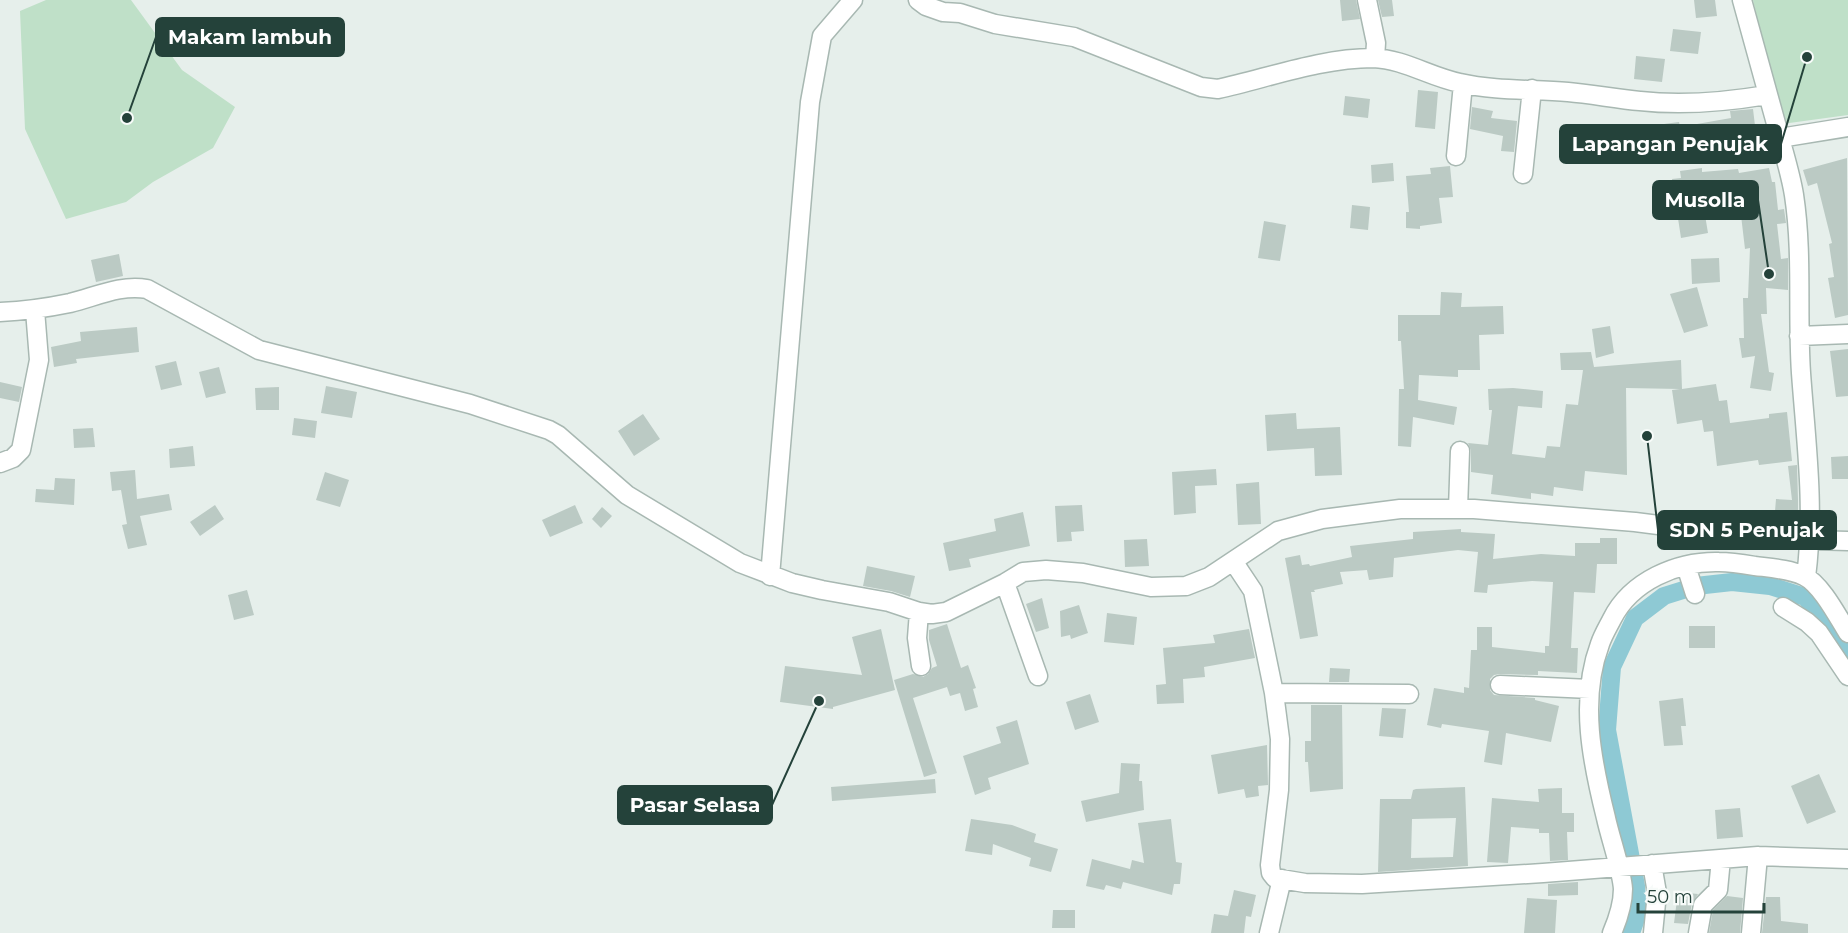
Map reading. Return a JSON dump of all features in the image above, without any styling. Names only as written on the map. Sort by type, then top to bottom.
[{"type":"street","points":[[770,576],[810,102],[822,36],[852,0]]},
{"type":"street","points":[[918,0],[926,6],[943,12],[960,13],[995,24],[1074,37],[1201,87],[1218,89],[1332,62],[1375,58],[1413,66],[1463,84],[1498,89],[1532,89],[1642,102],[1694,104],[1725,102],[1767,95]]},
{"type":"street","points":[[1367,0],[1376,43],[1375,58]]},
{"type":"street","points":[[1742,0],[1794,195],[1799,250],[1799,336],[1808,454],[1811,540],[1806,577]]},
{"type":"street","points":[[1456,156],[1463,84]]},
{"type":"street","points":[[1523,174],[1532,89]]},
{"type":"street","points":[[1780,138],[1848,127]]},
{"type":"street","points":[[0,312],[35,310],[99,296],[117,289],[138,287],[147,289],[259,350],[470,404],[549,430],[558,435],[627,495],[740,563],[770,576],[822,590],[889,602],[932,614],[946,612],[1023,572],[1046,570],[1083,573],[1151,588],[1186,586],[1209,577],[1278,531],[1322,519],[1400,509],[1458,509],[1635,522],[1713,532],[1848,541]]},
{"type":"street","points":[[0,463],[13,458],[21,450],[39,360],[35,310]]},
{"type":"street","points":[[1799,336],[1848,334]]},
{"type":"street","points":[[1458,509],[1460,451]]},
{"type":"street","points":[[1233,561],[1252,591],[1274,693],[1280,740],[1270,865],[1271,873],[1275,878],[1305,883],[1362,884],[1758,856],[1848,859]]},
{"type":"street","points":[[1612,933],[1622,898],[1623,867],[1602,804],[1589,734],[1590,689],[1600,644],[1617,609],[1628,595],[1640,585],[1654,578],[1686,568],[1718,562],[1768,567],[1806,577],[1826,598],[1848,633]]},
{"type":"street","points":[[1686,568],[1694,591]]},
{"type":"street","points":[[1005,583],[1038,676]]},
{"type":"street","points":[[1783,607],[1808,622],[1819,633],[1848,676]]},
{"type":"street","points":[[919,612],[917,638],[921,666]]},
{"type":"street","points":[[1500,685],[1590,689]]},
{"type":"street","points":[[1274,693],[1409,694]]},
{"type":"street","points":[[1751,933],[1758,856]]},
{"type":"street","points":[[1698,933],[1703,904],[1718,890],[1721,859]]},
{"type":"street","points":[[1650,864],[1657,893],[1653,933]]},
{"type":"street","points":[[1269,933],[1282,879]]},
{"type":"green space","points":[[46,0],[131,0],[182,70],[235,107],[213,148],[153,182],[126,202],[66,219],[25,129],[20,11]]},
{"type":"green space","points":[[1753,0],[1848,0],[1848,115],[1782,124]]},
{"type":"building","points":[[1340,0],[1356,0],[1360,19],[1342,21]]},
{"type":"building","points":[[1378,0],[1392,0],[1394,16],[1382,17]]},
{"type":"building","points":[[1694,0],[1715,0],[1717,16],[1696,18]]},
{"type":"building","points":[[1673,29],[1701,32],[1698,54],[1670,51]]},
{"type":"building","points":[[1636,56],[1665,59],[1662,82],[1634,79]]},
{"type":"building","points":[[1418,90],[1438,92],[1435,129],[1415,127]]},
{"type":"building","points":[[1345,96],[1370,99],[1368,118],[1343,115]]},
{"type":"building","points":[[1472,107],[1493,111],[1491,118],[1517,121],[1514,152],[1501,151],[1503,136],[1470,129]]},
{"type":"building","points":[[1753,109],[1756,134],[1732,137],[1733,142],[1703,147],[1702,141],[1666,146],[1664,124],[1679,122],[1680,127],[1731,118],[1730,111]]},
{"type":"building","points":[[1847,158],[1848,315],[1835,318],[1828,278],[1834,277],[1829,244],[1832,243],[1817,183],[1808,186],[1803,170]]},
{"type":"building","points":[[1393,163],[1394,181],[1372,183],[1371,165]]},
{"type":"building","points":[[1450,166],[1453,197],[1439,198],[1442,223],[1420,226],[1420,229],[1406,228],[1406,212],[1409,212],[1406,176],[1431,174],[1430,168]]},
{"type":"building","points":[[1702,168],[1702,172],[1738,169],[1739,173],[1769,168],[1772,182],[1775,182],[1778,210],[1784,209],[1786,223],[1777,224],[1781,259],[1788,258],[1788,290],[1766,288],[1767,314],[1761,314],[1769,372],[1774,373],[1771,391],[1750,388],[1755,356],[1742,358],[1739,338],[1744,338],[1743,298],[1748,298],[1750,248],[1745,249],[1740,207],[1704,209],[1708,233],[1681,238],[1672,179],[1681,178],[1680,171]]},
{"type":"building","points":[[1352,205],[1370,207],[1368,230],[1350,228]]},
{"type":"building","points":[[1264,221],[1286,225],[1280,261],[1258,258]]},
{"type":"building","points":[[119,254],[123,276],[96,282],[91,260]]},
{"type":"building","points":[[1719,258],[1720,282],[1692,284],[1691,259]]},
{"type":"building","points":[[1697,287],[1708,326],[1684,333],[1670,294]]},
{"type":"building","points":[[1441,292],[1462,293],[1461,307],[1503,306],[1504,334],[1479,335],[1480,370],[1458,370],[1458,377],[1419,375],[1418,400],[1457,407],[1454,425],[1413,417],[1411,447],[1398,446],[1399,389],[1404,389],[1401,341],[1398,341],[1398,315],[1440,315]]},
{"type":"building","points":[[1610,326],[1614,353],[1596,358],[1592,329]]},
{"type":"building","points":[[137,327],[139,352],[76,359],[77,363],[54,367],[51,347],[81,341],[80,332]]},
{"type":"building","points":[[1848,349],[1848,396],[1836,397],[1830,351]]},
{"type":"building","points":[[1591,352],[1594,367],[1681,360],[1682,389],[1716,384],[1719,401],[1727,400],[1730,423],[1769,418],[1769,414],[1787,412],[1792,461],[1759,465],[1758,460],[1717,466],[1713,431],[1704,432],[1702,420],[1677,424],[1672,390],[1680,389],[1626,388],[1627,475],[1585,471],[1583,491],[1554,487],[1553,496],[1531,493],[1531,499],[1491,494],[1493,475],[1471,472],[1471,451],[1468,443],[1488,445],[1492,410],[1489,410],[1488,389],[1513,388],[1543,391],[1542,408],[1518,406],[1512,454],[1545,458],[1547,446],[1560,447],[1566,404],[1578,405],[1583,370],[1561,370],[1560,353]]},
{"type":"building","points":[[176,361],[182,385],[161,390],[155,366]]},
{"type":"building","points":[[219,367],[226,393],[206,398],[199,372]]},
{"type":"building","points":[[0,382],[22,387],[19,402],[0,398]]},
{"type":"building","points":[[326,386],[357,392],[352,418],[321,413]]},
{"type":"building","points":[[279,387],[279,410],[256,410],[255,388]]},
{"type":"building","points":[[1296,413],[1297,429],[1340,427],[1342,475],[1315,476],[1314,448],[1267,451],[1265,415]]},
{"type":"building","points":[[643,414],[660,439],[634,456],[618,431]]},
{"type":"building","points":[[294,418],[317,421],[315,438],[292,435]]},
{"type":"building","points":[[93,428],[95,447],[74,448],[73,429]]},
{"type":"building","points":[[193,446],[195,466],[170,468],[169,449]]},
{"type":"building","points":[[1848,456],[1848,479],[1832,479],[1831,457]]},
{"type":"building","points":[[1797,465],[1798,528],[1795,525],[1774,524],[1776,499],[1792,500],[1788,466]]},
{"type":"building","points":[[1216,469],[1217,485],[1195,486],[1196,513],[1174,515],[1172,472]]},
{"type":"building","points":[[135,470],[137,499],[169,494],[172,510],[140,516],[147,545],[128,549],[122,525],[127,524],[121,490],[112,491],[110,472]]},
{"type":"building","points":[[325,472],[349,480],[340,507],[316,500]]},
{"type":"building","points":[[55,478],[75,479],[74,505],[35,502],[36,489],[54,490]]},
{"type":"building","points":[[1259,482],[1261,524],[1238,525],[1236,484]]},
{"type":"building","points":[[215,505],[224,519],[200,536],[190,522]]},
{"type":"building","points":[[575,505],[583,523],[550,537],[542,520]]},
{"type":"building","points":[[1082,505],[1084,531],[1071,532],[1072,541],[1057,542],[1055,506]]},
{"type":"building","points":[[602,507],[612,516],[601,528],[592,519]]},
{"type":"building","points":[[1023,512],[1030,546],[969,559],[971,567],[949,571],[943,543],[996,531],[994,519]]},
{"type":"building","points":[[1461,529],[1461,532],[1495,534],[1493,559],[1541,554],[1575,556],[1575,543],[1600,543],[1600,538],[1617,538],[1617,564],[1597,564],[1595,593],[1574,592],[1571,648],[1578,648],[1577,673],[1538,671],[1538,675],[1500,674],[1490,679],[1490,690],[1494,695],[1535,698],[1535,700],[1559,706],[1551,742],[1506,733],[1502,765],[1484,762],[1489,731],[1442,724],[1441,728],[1427,725],[1434,688],[1464,693],[1464,687],[1469,688],[1471,650],[1477,650],[1477,627],[1492,627],[1492,647],[1545,653],[1545,646],[1549,646],[1553,582],[1532,581],[1488,585],[1487,593],[1474,592],[1478,552],[1458,550],[1394,558],[1393,577],[1369,580],[1367,570],[1340,572],[1343,584],[1311,592],[1318,636],[1300,639],[1285,558],[1300,555],[1302,565],[1309,564],[1310,566],[1352,557],[1350,546],[1413,539],[1413,532]]},
{"type":"building","points":[[1147,539],[1149,566],[1125,567],[1124,540]]},
{"type":"building","points":[[867,566],[915,576],[910,597],[863,586]]},
{"type":"building","points":[[247,590],[254,615],[234,620],[228,595]]},
{"type":"building","points":[[1042,598],[1049,628],[1036,632],[1026,604]]},
{"type":"building","points":[[1079,605],[1088,633],[1071,639],[1070,635],[1061,637],[1060,611]]},
{"type":"building","points":[[1107,613],[1137,617],[1134,645],[1104,642]]},
{"type":"building","points":[[947,624],[961,668],[968,665],[976,688],[973,689],[978,707],[965,711],[960,693],[950,696],[947,687],[913,698],[937,773],[924,777],[894,680],[913,674],[923,677],[937,666],[929,640],[929,630]]},
{"type":"building","points":[[1689,626],[1715,626],[1715,648],[1689,648]]},
{"type":"building","points":[[881,629],[895,690],[833,707],[833,709],[780,702],[785,666],[862,675],[852,637]]},
{"type":"building","points":[[1249,629],[1255,658],[1204,667],[1205,677],[1183,679],[1184,703],[1157,704],[1156,685],[1166,684],[1163,648],[1215,643],[1213,635]]},
{"type":"building","points":[[1330,668],[1350,669],[1349,682],[1329,682]]},
{"type":"building","points":[[1090,694],[1099,722],[1075,730],[1066,702]]},
{"type":"building","points":[[1683,698],[1686,726],[1681,726],[1683,745],[1664,746],[1659,701]]},
{"type":"building","points":[[1311,705],[1342,705],[1343,789],[1310,792],[1308,762],[1305,762],[1305,741],[1311,741]]},
{"type":"building","points":[[1382,708],[1406,709],[1403,738],[1379,736]]},
{"type":"building","points":[[1017,720],[1029,764],[988,778],[991,789],[975,795],[963,756],[1001,743],[996,727]]},
{"type":"building","points":[[1267,745],[1268,785],[1258,786],[1259,796],[1246,798],[1244,789],[1218,794],[1211,755]]},
{"type":"building","points":[[1121,763],[1140,764],[1139,781],[1142,781],[1144,810],[1086,822],[1081,801],[1119,793]]},
{"type":"building","points":[[1819,774],[1836,812],[1807,824],[1791,786]]},
{"type":"building","points":[[935,779],[936,793],[832,801],[831,787]]},
{"type":"building","points":[[1465,787],[1468,866],[1378,872],[1380,799],[1411,799],[1413,790]],"holes":[[[1456,818],[1453,857],[1411,858],[1412,819]]]},
{"type":"building","points":[[1562,788],[1562,813],[1574,813],[1574,832],[1567,832],[1568,860],[1550,861],[1549,833],[1539,833],[1539,829],[1511,827],[1508,863],[1487,862],[1492,798],[1539,802],[1538,789]]},
{"type":"building","points":[[1740,808],[1743,837],[1717,839],[1715,810]]},
{"type":"building","points":[[971,819],[1012,825],[1036,834],[1034,842],[1058,849],[1051,872],[1029,866],[1031,858],[993,844],[992,855],[965,851]]},
{"type":"building","points":[[1171,819],[1176,862],[1182,863],[1180,884],[1174,884],[1172,895],[1123,882],[1121,889],[1106,885],[1104,890],[1086,886],[1092,859],[1130,869],[1132,860],[1144,863],[1138,823]]},
{"type":"building","points":[[1578,882],[1578,895],[1548,896],[1548,884]]},
{"type":"building","points":[[1234,890],[1256,895],[1251,917],[1246,916],[1244,933],[1211,933],[1214,914],[1228,916]]},
{"type":"building","points":[[1678,892],[1698,894],[1692,903],[1688,924],[1674,923]]},
{"type":"building","points":[[1727,896],[1743,898],[1740,933],[1709,933],[1713,910]]},
{"type":"building","points":[[1766,897],[1780,897],[1781,921],[1808,924],[1808,933],[1762,933]]},
{"type":"building","points":[[1527,898],[1557,900],[1555,933],[1524,933]]},
{"type":"building","points":[[1053,910],[1075,910],[1075,928],[1052,928]]},
{"type":"waterway","points":[[1631,933],[1638,913],[1636,886],[1607,730],[1612,667],[1635,618],[1664,596],[1696,586],[1732,582],[1770,586],[1805,597],[1826,619],[1848,654]]},
{"type":"place","name":"Lapangan Penujak","points":[[1807,57]]},
{"type":"place","name":"Makam lambuh","points":[[127,118]]},
{"type":"place","name":"Musolla","points":[[1769,274]]},
{"type":"place","name":"SDN 5 Penujak","points":[[1647,436]]},
{"type":"place","name":"Pasar Selasa","points":[[819,701]]}]
